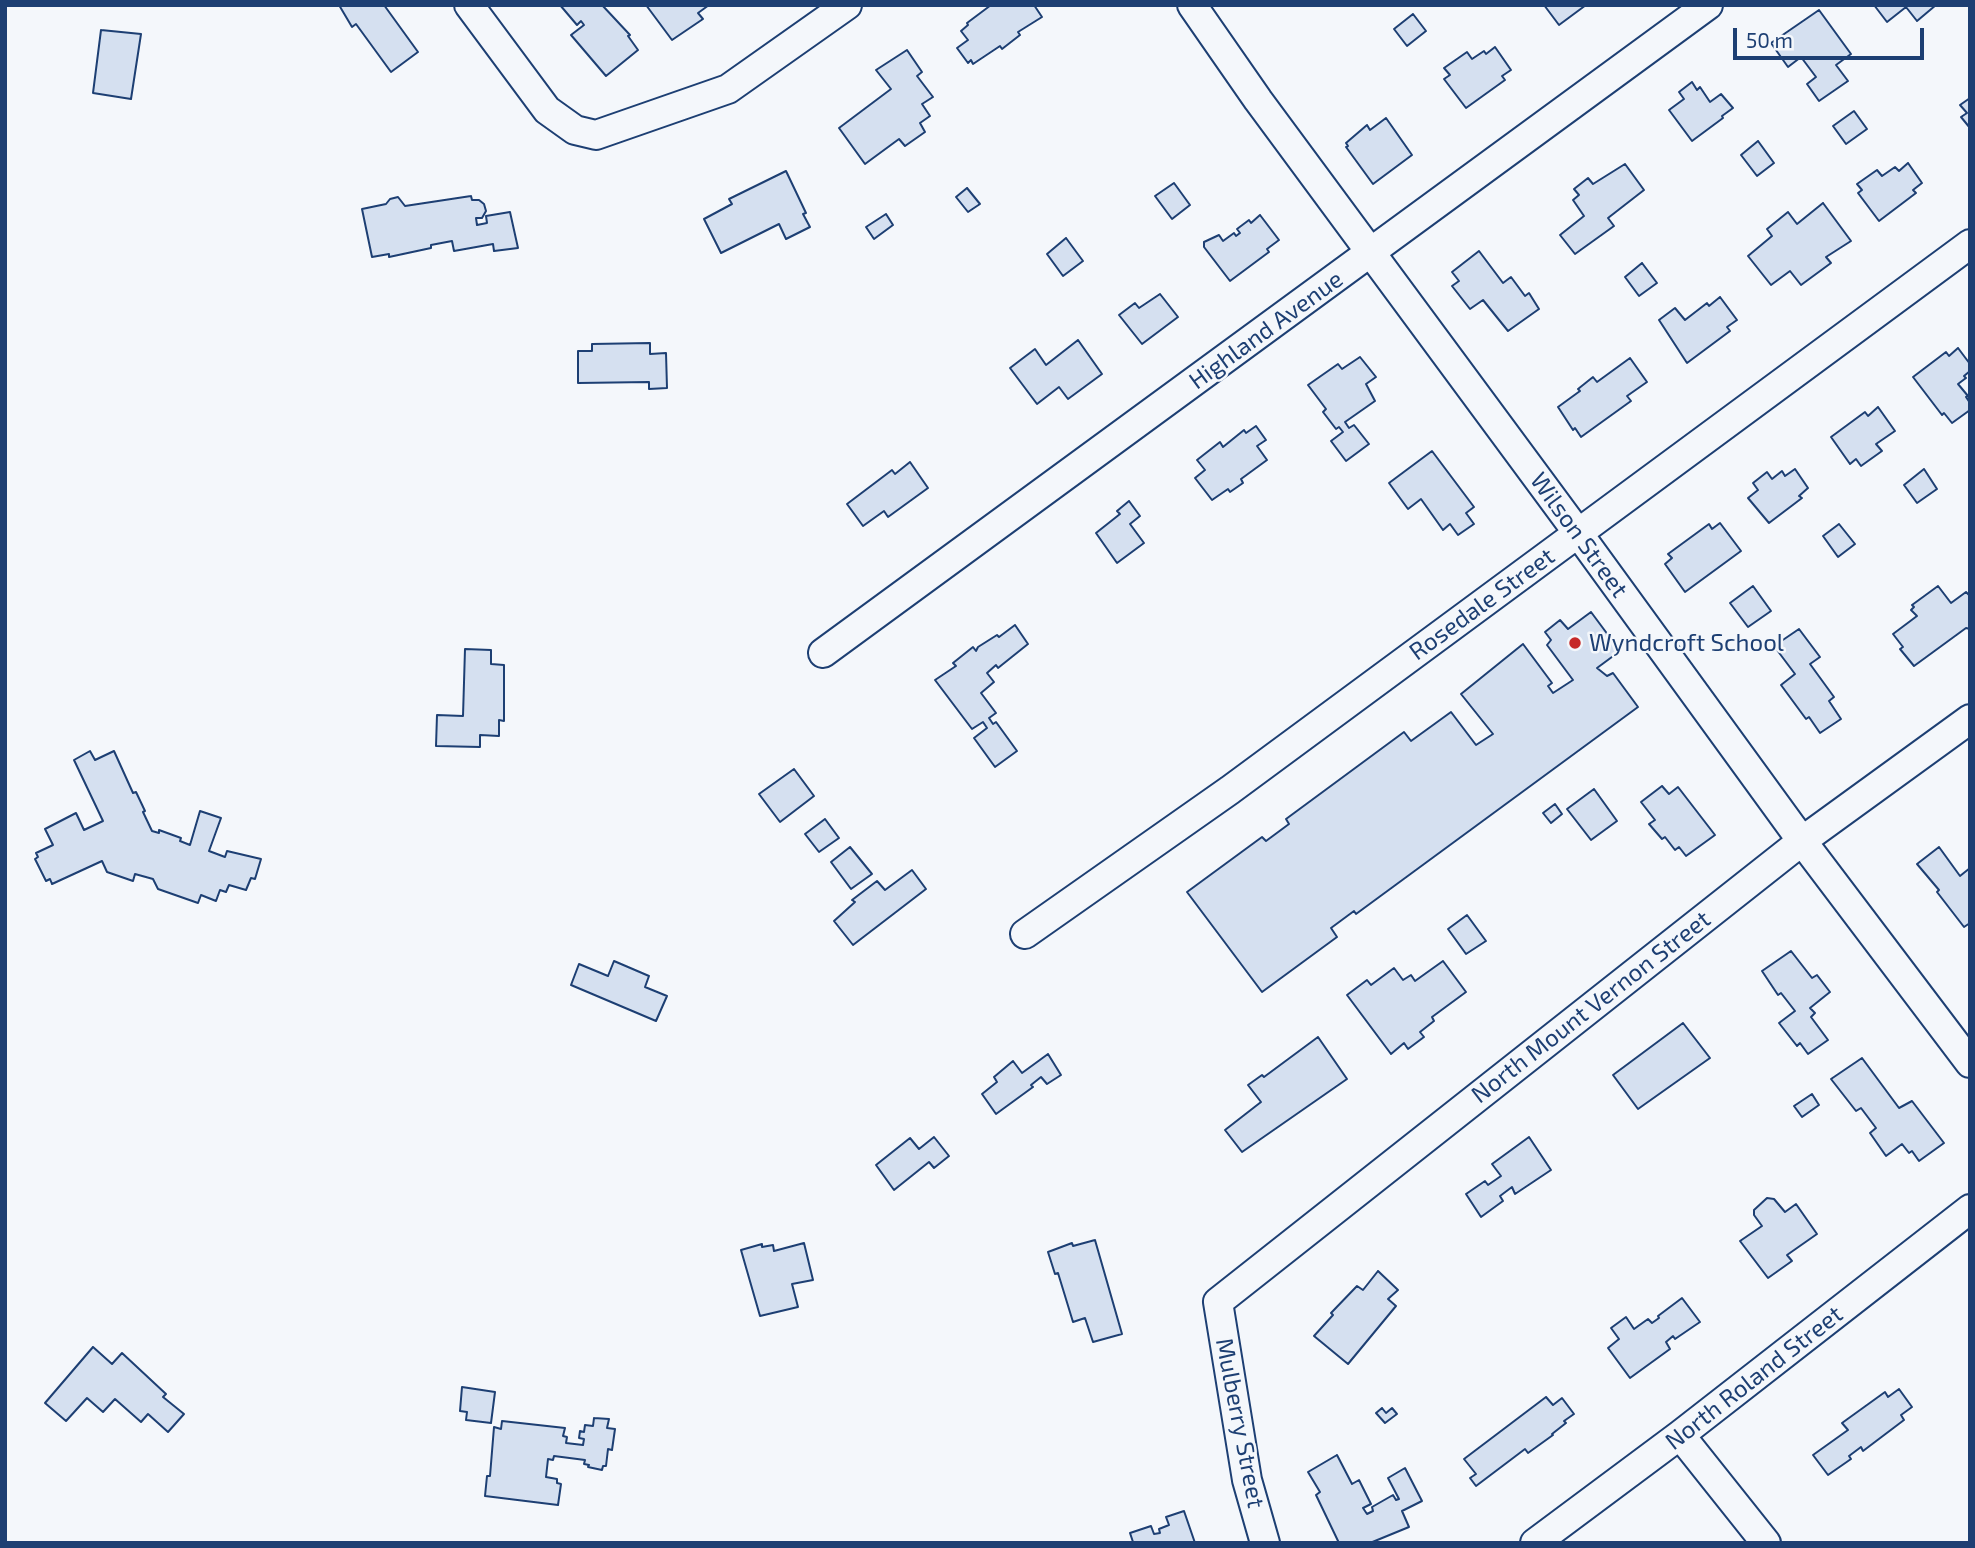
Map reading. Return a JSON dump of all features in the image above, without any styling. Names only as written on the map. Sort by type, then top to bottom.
[{"type":"street","points":[[468,5],[547,110],[576,130],[596,135],[728,89],[847,5]]},
{"type":"street","name":"Wilson Street","points":[[1192,5],[1258,100],[1802,841],[1970,1063]]},
{"type":"street","name":"Highland Avenue","points":[[823,653],[1708,5]]},
{"type":"street","name":"Rosedale Street","points":[[1025,934],[1230,790],[1970,244]]},
{"type":"street","name":"North Mount Vernon Street","points":[[1218,1302],[1802,841],[1970,719]]},
{"type":"street","name":"North Roland Street","points":[[1535,1543],[1681,1435],[1970,1209]]},
{"type":"street","name":"Mulberry Street","points":[[1218,1302],[1247,1480],[1265,1543]]},
{"type":"street","points":[[1681,1435],[1766,1543]]},
{"type":"building","points":[[339,5],[384,5],[418,52],[391,72],[356,24],[352,27]]},
{"type":"building","points":[[560,5],[602,5],[630,35],[628,36],[638,50],[606,76],[571,35],[584,25],[581,21],[577,25]]},
{"type":"building","points":[[646,5],[709,5],[698,13],[703,19],[672,40]]},
{"type":"building","points":[[991,5],[1034,5],[1042,17],[1018,32],[1020,35],[1002,49],[1000,46],[973,64],[971,60],[968,63],[957,48],[968,40],[961,31],[967,23]]},
{"type":"building","points":[[1544,5],[1586,5],[1559,25]]},
{"type":"building","points":[[1874,5],[1936,5],[1917,21],[1906,7],[1887,22]]},
{"type":"building","points":[[1819,10],[1851,54],[1836,65],[1848,81],[1819,101],[1807,84],[1816,77],[1801,57],[1788,67],[1771,43]]},
{"type":"building","points":[[1413,14],[1426,31],[1407,46],[1394,29]]},
{"type":"building","points":[[101,30],[141,34],[131,99],[93,93]]},
{"type":"building","points":[[1495,47],[1511,70],[1502,76],[1505,80],[1466,108],[1444,79],[1450,75],[1444,68],[1467,52],[1472,59]]},
{"type":"building","points":[[907,50],[922,72],[917,76],[933,97],[922,104],[930,116],[920,123],[925,132],[905,146],[899,139],[865,164],[839,128],[891,89],[876,70]]},
{"type":"building","points":[[1692,82],[1697,90],[1700,87],[1710,102],[1721,94],[1733,108],[1692,141],[1669,110],[1684,99],[1679,92]]},
{"type":"building","points":[[1970,98],[1970,128],[1961,117],[1967,113],[1960,105]]},
{"type":"building","points":[[1854,111],[1867,129],[1846,144],[1833,126]]},
{"type":"building","points":[[1386,118],[1412,155],[1373,184],[1346,147],[1346,143],[1367,125],[1370,130]]},
{"type":"building","points":[[1758,141],[1774,163],[1757,176],[1741,155]]},
{"type":"building","points":[[1908,163],[1922,183],[1913,190],[1916,193],[1879,221],[1858,193],[1862,190],[1857,184],[1877,170],[1882,176],[1895,167],[1899,171]]},
{"type":"building","points":[[1625,164],[1644,190],[1608,218],[1614,226],[1575,254],[1560,235],[1584,216],[1573,200],[1579,195],[1574,189],[1588,178],[1593,184]]},
{"type":"building","points":[[786,171],[810,227],[786,239],[779,224],[721,253],[704,219],[732,204],[729,199]]},
{"type":"building","points":[[1174,183],[1190,205],[1172,219],[1155,196]]},
{"type":"building","points":[[967,188],[980,204],[968,212],[956,197]]},
{"type":"building","points":[[471,196],[472,200],[479,200],[484,204],[486,211],[482,218],[476,218],[477,225],[487,223],[486,216],[510,212],[518,248],[494,251],[493,244],[454,251],[452,241],[389,257],[389,254],[372,257],[362,209],[386,204],[390,199],[398,197],[405,206]]},
{"type":"building","points":[[1823,203],[1851,241],[1826,257],[1831,263],[1801,285],[1790,271],[1771,285],[1748,256],[1772,236],[1767,229],[1788,212],[1797,224]]},
{"type":"building","points":[[886,214],[893,225],[874,239],[866,227]]},
{"type":"building","points":[[1260,215],[1279,240],[1267,249],[1269,252],[1230,281],[1204,247],[1204,242],[1219,235],[1223,241],[1234,233],[1236,236],[1240,233],[1237,229],[1249,220],[1251,223]]},
{"type":"building","points":[[1066,238],[1083,261],[1063,276],[1047,254]]},
{"type":"building","points":[[1479,251],[1503,283],[1511,277],[1525,296],[1529,293],[1539,309],[1508,331],[1483,300],[1470,309],[1452,286],[1459,281],[1452,272]]},
{"type":"building","points":[[1642,263],[1657,283],[1639,296],[1625,277]]},
{"type":"building","points":[[1160,294],[1178,317],[1142,344],[1119,315],[1135,303],[1139,308]]},
{"type":"building","points":[[1720,297],[1737,320],[1727,327],[1730,331],[1687,363],[1659,320],[1675,308],[1685,320],[1707,303],[1709,306]]},
{"type":"building","points":[[1078,340],[1102,374],[1068,399],[1059,387],[1037,404],[1010,368],[1035,349],[1046,365]]},
{"type":"building","points":[[650,343],[650,354],[666,353],[667,388],[649,389],[649,382],[578,383],[578,351],[592,351],[592,344]]},
{"type":"building","points":[[1958,348],[1970,364],[1970,371],[1964,376],[1966,378],[1958,384],[1968,396],[1966,397],[1970,410],[1952,423],[1944,413],[1942,415],[1913,377],[1946,352],[1949,356]]},
{"type":"building","points":[[1360,357],[1376,377],[1366,384],[1375,401],[1345,422],[1349,428],[1354,425],[1369,444],[1346,461],[1331,441],[1343,432],[1339,427],[1336,429],[1323,412],[1326,409],[1308,385],[1338,364],[1342,369]]},
{"type":"building","points":[[1630,358],[1647,382],[1627,396],[1631,401],[1581,437],[1558,407],[1580,391],[1578,389],[1593,377],[1597,382]]},
{"type":"building","points":[[1878,407],[1895,431],[1876,444],[1882,451],[1861,466],[1856,459],[1850,464],[1831,437],[1865,412],[1868,416]]},
{"type":"building","points":[[1256,426],[1266,440],[1257,446],[1267,460],[1241,479],[1243,483],[1212,500],[1195,478],[1205,470],[1197,460],[1220,442],[1223,447],[1244,430],[1246,433]]},
{"type":"building","points":[[1432,451],[1474,507],[1466,513],[1474,524],[1458,535],[1450,524],[1443,530],[1421,499],[1408,509],[1389,483]]},
{"type":"building","points":[[910,462],[928,488],[888,517],[884,511],[863,526],[847,504],[892,470],[895,474]]},
{"type":"building","points":[[1795,469],[1808,488],[1799,496],[1802,498],[1769,523],[1748,498],[1758,490],[1753,483],[1767,472],[1772,479],[1782,471],[1785,476]]},
{"type":"building","points":[[1924,469],[1937,489],[1917,503],[1904,485]]},
{"type":"building","points":[[1129,501],[1140,516],[1130,524],[1144,543],[1117,563],[1096,533],[1120,514],[1117,511]]},
{"type":"building","points":[[1720,523],[1741,551],[1685,592],[1665,564],[1672,558],[1668,554],[1709,524],[1712,529]]},
{"type":"building","points":[[1839,524],[1855,544],[1838,557],[1823,536]]},
{"type":"building","points":[[1753,586],[1771,611],[1748,627],[1730,603]]},
{"type":"building","points":[[1938,586],[1951,603],[1966,592],[1970,596],[1970,629],[1966,628],[1914,666],[1900,649],[1903,647],[1893,634],[1917,616],[1911,610],[1914,607],[1912,605]]},
{"type":"building","name":"Wyndcroft School","points":[[1591,612],[1620,651],[1597,668],[1607,676],[1613,673],[1638,707],[1356,914],[1354,911],[1331,928],[1337,937],[1262,992],[1187,892],[1262,837],[1266,841],[1289,824],[1286,819],[1404,732],[1411,741],[1451,712],[1476,745],[1493,734],[1461,694],[1523,644],[1552,683],[1548,686],[1553,693],[1573,680],[1547,645],[1551,640],[1545,632],[1560,620],[1568,629]]},
{"type":"building","points":[[1015,625],[1028,644],[998,668],[996,665],[987,673],[994,682],[981,693],[996,713],[989,718],[993,724],[996,722],[1017,751],[995,767],[974,738],[987,728],[983,722],[972,729],[935,680],[956,666],[953,663],[973,647],[976,651],[978,647],[997,635],[999,637]]},
{"type":"building","points":[[1799,629],[1820,657],[1810,664],[1834,697],[1829,701],[1841,719],[1820,733],[1781,685],[1795,674],[1774,646]]},
{"type":"building","points":[[465,649],[491,650],[491,664],[504,665],[504,721],[499,720],[499,736],[480,735],[480,747],[436,746],[437,715],[463,716]]},
{"type":"building","points":[[90,751],[95,760],[114,751],[133,793],[136,792],[152,831],[159,833],[159,830],[181,838],[180,841],[190,845],[200,811],[221,818],[209,851],[225,857],[227,851],[261,859],[255,879],[251,878],[246,890],[229,885],[226,892],[220,890],[216,901],[201,895],[198,903],[158,889],[153,879],[135,874],[133,881],[107,872],[102,861],[52,884],[50,879],[46,881],[35,859],[38,857],[36,853],[53,845],[45,829],[76,813],[84,830],[103,821],[74,760]]},
{"type":"building","points":[[794,769],[814,796],[780,822],[759,794]]},
{"type":"building","points":[[1662,786],[1669,794],[1678,787],[1715,835],[1686,856],[1679,847],[1675,850],[1665,837],[1662,839],[1649,824],[1655,820],[1641,802]]},
{"type":"building","points":[[1594,789],[1617,821],[1591,840],[1567,809]]},
{"type":"building","points":[[1555,804],[1562,814],[1551,823],[1543,813]]},
{"type":"building","points":[[825,819],[839,838],[819,852],[805,834]]},
{"type":"building","points":[[850,847],[872,874],[851,889],[831,862]]},
{"type":"building","points":[[1939,847],[1960,876],[1970,868],[1970,923],[1964,927],[1917,864]]},
{"type":"building","points":[[912,870],[926,889],[853,945],[834,921],[855,902],[852,900],[877,881],[885,890]]},
{"type":"building","points":[[1467,915],[1486,941],[1466,954],[1448,929]]},
{"type":"building","points":[[1791,951],[1812,978],[1817,975],[1830,992],[1810,1008],[1815,1013],[1811,1017],[1828,1040],[1808,1054],[1800,1043],[1797,1046],[1779,1023],[1795,1011],[1781,993],[1778,995],[1762,971]]},
{"type":"building","points":[[614,961],[649,976],[645,987],[667,996],[656,1021],[571,985],[579,964],[608,976]]},
{"type":"building","points":[[1443,961],[1466,992],[1432,1017],[1434,1021],[1420,1032],[1424,1037],[1408,1049],[1404,1043],[1391,1054],[1347,995],[1367,980],[1371,985],[1394,968],[1403,980],[1411,975],[1415,981]]},
{"type":"building","points":[[1683,1023],[1710,1058],[1638,1109],[1613,1075]]},
{"type":"building","points":[[1318,1037],[1347,1079],[1242,1152],[1225,1130],[1261,1102],[1248,1085],[1262,1075],[1264,1077]]},
{"type":"building","points":[[1048,1054],[1061,1075],[1047,1084],[1041,1077],[1031,1085],[1033,1087],[996,1114],[982,1094],[997,1082],[994,1077],[1013,1061],[1022,1073]]},
{"type":"building","points":[[1862,1058],[1899,1108],[1912,1101],[1944,1143],[1919,1161],[1912,1151],[1909,1153],[1902,1144],[1886,1156],[1870,1133],[1876,1128],[1861,1108],[1856,1111],[1831,1079]]},
{"type":"building","points":[[1812,1094],[1819,1105],[1802,1117],[1794,1106]]},
{"type":"building","points":[[934,1137],[949,1156],[934,1168],[929,1162],[894,1190],[876,1165],[910,1138],[919,1149]]},
{"type":"building","points":[[1529,1137],[1551,1170],[1515,1194],[1512,1187],[1500,1196],[1503,1201],[1481,1217],[1466,1194],[1485,1181],[1488,1185],[1501,1176],[1492,1164]]},
{"type":"building","points":[[1767,1198],[1774,1199],[1785,1212],[1796,1204],[1817,1234],[1787,1255],[1792,1261],[1768,1278],[1740,1241],[1762,1226],[1754,1215],[1754,1210]]},
{"type":"building","points":[[1095,1240],[1122,1334],[1093,1342],[1085,1318],[1073,1322],[1058,1273],[1055,1274],[1048,1252],[1072,1243],[1073,1246]]},
{"type":"building","points":[[804,1243],[813,1280],[792,1284],[798,1307],[760,1316],[741,1250],[762,1244],[762,1247],[773,1245],[774,1251]]},
{"type":"building","points":[[1378,1271],[1398,1290],[1388,1299],[1396,1306],[1348,1364],[1314,1336],[1333,1315],[1331,1313],[1357,1286],[1363,1290]]},
{"type":"building","points":[[1682,1298],[1700,1322],[1675,1339],[1673,1336],[1666,1342],[1670,1349],[1630,1378],[1608,1348],[1619,1339],[1611,1328],[1626,1317],[1634,1329],[1648,1319],[1652,1323]]},
{"type":"building","points":[[93,1347],[112,1364],[122,1353],[166,1394],[163,1397],[184,1414],[168,1432],[148,1414],[141,1422],[115,1399],[103,1412],[87,1398],[66,1421],[45,1403]]},
{"type":"building","points":[[462,1387],[495,1392],[491,1423],[466,1420],[467,1412],[460,1411]]},
{"type":"building","points":[[1899,1389],[1912,1407],[1901,1415],[1904,1420],[1863,1451],[1861,1447],[1849,1456],[1851,1459],[1828,1475],[1813,1455],[1848,1430],[1842,1423],[1885,1392],[1888,1397]]},
{"type":"building","points":[[1546,1397],[1553,1405],[1562,1398],[1574,1414],[1564,1421],[1566,1423],[1553,1435],[1528,1453],[1525,1449],[1476,1486],[1470,1478],[1476,1474],[1464,1459]]},
{"type":"building","points":[[1382,1408],[1386,1413],[1392,1408],[1397,1414],[1385,1423],[1376,1413]]},
{"type":"building","points":[[594,1418],[609,1419],[607,1428],[615,1429],[606,1466],[603,1466],[602,1470],[588,1467],[589,1465],[584,1464],[585,1460],[554,1456],[553,1460],[548,1459],[546,1477],[557,1479],[557,1483],[561,1484],[558,1505],[485,1496],[487,1476],[490,1476],[494,1427],[501,1429],[502,1421],[565,1428],[563,1436],[567,1437],[566,1443],[583,1445],[584,1439],[579,1438],[580,1431],[584,1432],[585,1425],[593,1426]]},
{"type":"building","points":[[1337,1455],[1352,1484],[1359,1480],[1371,1504],[1363,1508],[1367,1514],[1373,1511],[1372,1507],[1393,1495],[1396,1500],[1399,1499],[1388,1478],[1405,1468],[1422,1501],[1402,1511],[1409,1527],[1370,1543],[1339,1543],[1316,1495],[1320,1492],[1308,1472]]},
{"type":"building","points":[[1184,1511],[1195,1543],[1129,1543],[1133,1542],[1130,1533],[1151,1526],[1154,1534],[1160,1533],[1159,1529],[1169,1525],[1166,1517]]},
{"type":"place","name":"Wyndcroft School","points":[[1575,643]]}]
